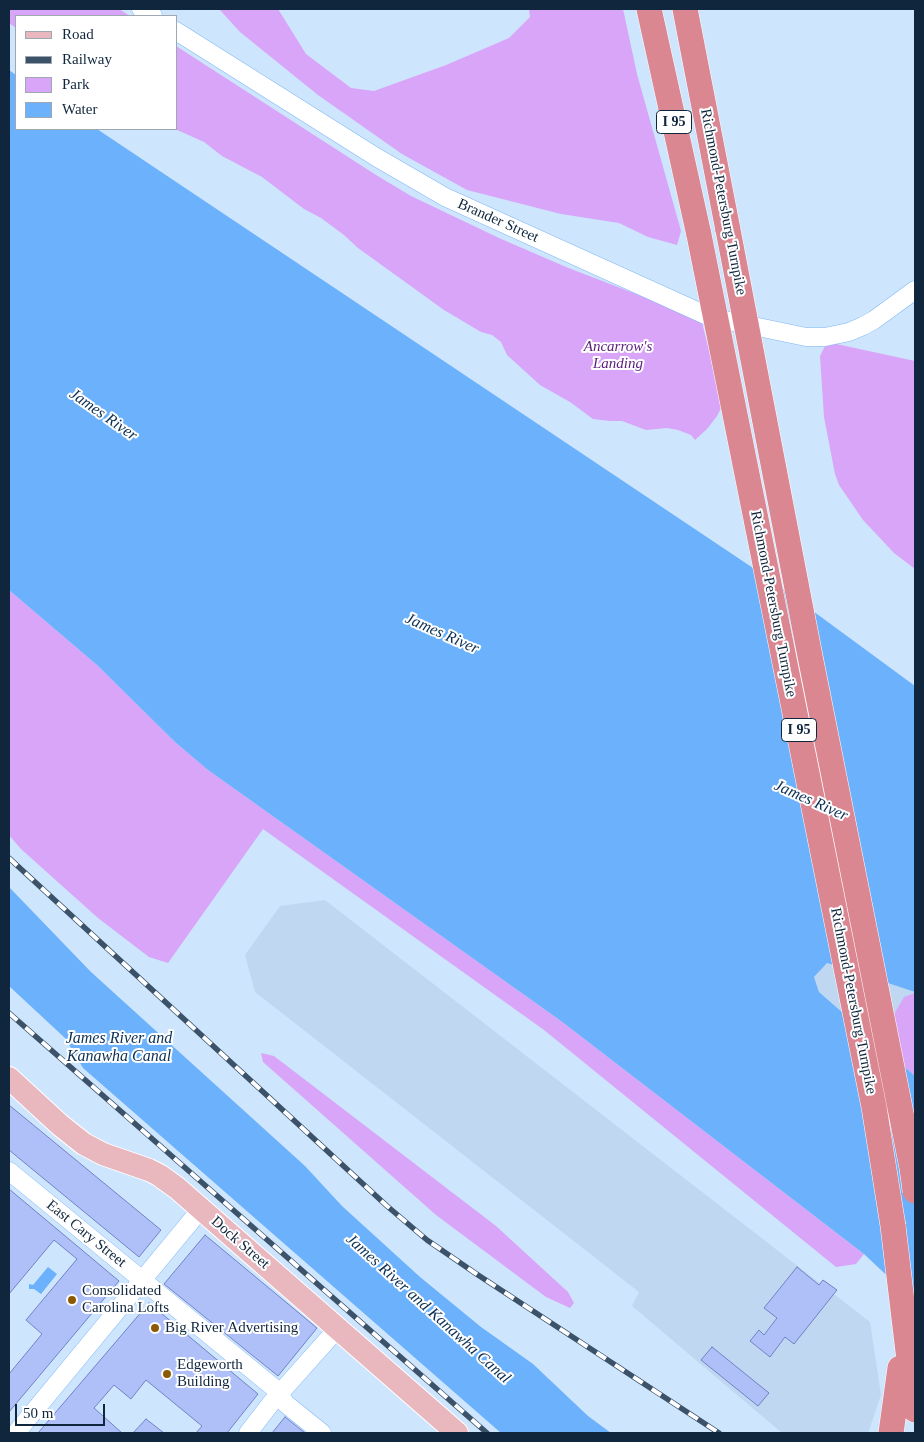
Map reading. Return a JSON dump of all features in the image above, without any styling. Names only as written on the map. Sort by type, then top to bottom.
[{"type":"highway","name":"Richmond-Petersburg Turnpike","points":[[649,9],[699,236],[872,1098],[885,1168],[915,1410]]},
{"type":"highway","name":"Richmond-Petersburg Turnpike","points":[[685,9],[915,1191]]},
{"type":"highway","points":[[698,9],[717,169]]},
{"type":"highway","points":[[891,1433],[896,1405],[900,1357],[899,1273]]},
{"type":"main road","name":"Dock Street","points":[[9,1078],[60,1125],[84,1144],[103,1154],[159,1175],[177,1188],[456,1433]]},
{"type":"street","name":"Brander Street","points":[[178,32],[376,157],[445,197],[710,317],[806,337],[825,337],[849,332],[874,320],[915,290]]},
{"type":"street","name":"East Cary Street","points":[[9,1171],[273,1387],[286,1404],[322,1433]]},
{"type":"street","points":[[16,1433],[201,1209]]},
{"type":"street","points":[[248,1433],[279,1394],[338,1328]]},
{"type":"shaded area","points":[[325,900],[870,1322],[881,1395],[868,1433],[782,1433],[632,1306],[639,1292],[255,992],[245,955],[280,906]]},
{"type":"shaded area","points":[[826,963],[915,992],[915,1076],[819,992],[814,977]]},
{"type":"green space","points":[[9,9],[119,9],[128,15],[15,15],[15,27],[9,23]]},
{"type":"green space","points":[[219,9],[278,9],[306,54],[351,88],[374,91],[446,65],[509,38],[530,17],[529,9],[623,9],[637,74],[681,231],[677,245],[648,237],[619,223],[561,214],[467,190],[402,154],[318,95],[240,32]]},
{"type":"green space","name":"Ancarrow's Landing","points":[[178,47],[411,196],[499,238],[566,267],[701,319],[723,404],[717,416],[695,440],[691,435],[678,430],[667,428],[646,430],[622,421],[593,419],[570,402],[540,385],[507,355],[501,342],[492,335],[481,332],[444,310],[358,248],[321,218],[304,209],[262,177],[222,156],[204,142],[177,130]]},
{"type":"green space","points":[[827,342],[915,361],[915,569],[894,553],[863,520],[839,485],[835,474],[824,417],[820,356]]},
{"type":"green space","points":[[9,590],[97,665],[175,742],[208,770],[561,1021],[864,1254],[856,1264],[836,1267],[544,1030],[263,829],[168,963],[149,957],[98,918],[21,849],[9,835]]},
{"type":"green space","points":[[915,993],[915,1076],[904,1066],[893,1016],[904,997]]},
{"type":"green space","points":[[261,1053],[274,1056],[496,1226],[568,1292],[574,1303],[570,1308],[546,1297],[436,1215],[263,1062]]},
{"type":"water","name":"James River","points":[[9,70],[15,74],[15,130],[98,130],[768,578],[915,686],[915,992],[827,963],[814,977],[819,992],[915,1076],[915,1302],[864,1254],[561,1021],[208,770],[175,742],[97,665],[9,590]]},
{"type":"water","name":"James River and Kanawha Canal","points":[[9,887],[91,972],[305,1166],[342,1206],[420,1277],[481,1327],[533,1364],[588,1416],[611,1433],[501,1433],[83,1068],[65,1038],[9,986]]},
{"type":"water","points":[[48,1267],[57,1274],[41,1294],[34,1289],[29,1289],[29,1284],[33,1285]]},
{"type":"building","points":[[9,1105],[161,1230],[139,1257],[9,1150]]},
{"type":"building","points":[[9,1189],[119,1281],[9,1412],[9,1374],[42,1334],[26,1320],[77,1259],[54,1240],[9,1294]]},
{"type":"building","points":[[205,1235],[317,1328],[278,1376],[164,1284]]},
{"type":"building","points":[[797,1267],[819,1285],[823,1280],[837,1290],[794,1344],[785,1337],[770,1357],[750,1341],[759,1330],[764,1335],[777,1318],[764,1308]]},
{"type":"building","name":"Edgeworth Building","points":[[149,1303],[258,1394],[227,1433],[196,1433],[202,1426],[146,1380],[131,1399],[114,1385],[94,1408],[122,1433],[38,1433]]},
{"type":"building","points":[[712,1347],[769,1393],[758,1406],[701,1360]]},
{"type":"building","points":[[285,1417],[305,1433],[272,1433]]},
{"type":"building","points":[[146,1419],[164,1433],[133,1433]]},
{"type":"railway","points":[[9,858],[387,1206],[427,1240],[719,1433]]},
{"type":"railway","points":[[9,1013],[487,1433]]},
{"type":"place","name":"Consolidated Carolina Lofts","points":[[72,1300]]},
{"type":"place","name":"Big River Advertising","points":[[155,1328]]},
{"type":"place","name":"Edgeworth Building","points":[[167,1374]]}]
